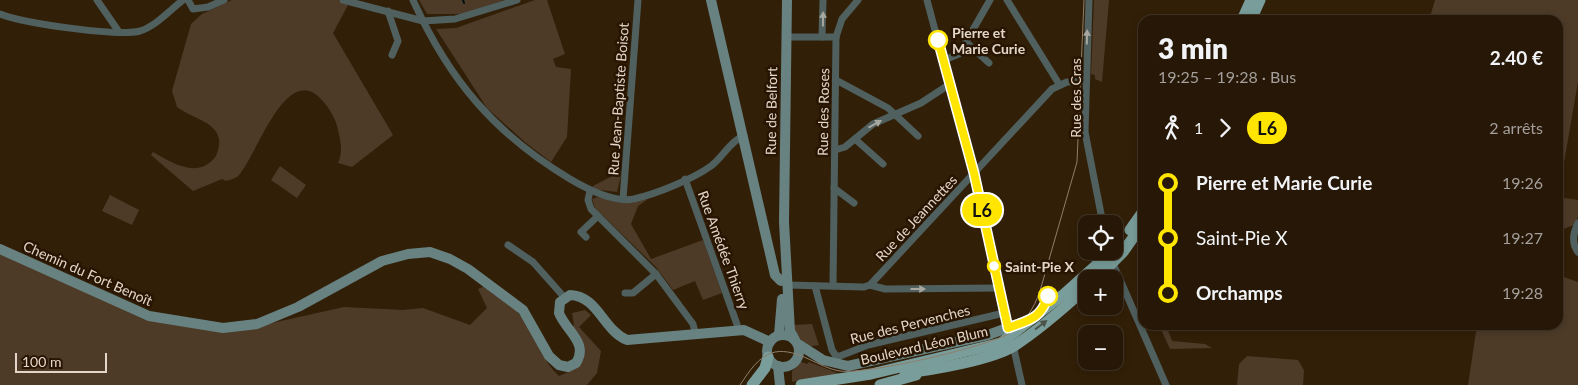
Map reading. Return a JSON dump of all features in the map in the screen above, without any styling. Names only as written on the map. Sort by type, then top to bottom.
[{"type":"main road","points":[[1244,15],[1251,0]]},
{"type":"main road","points":[[1252,15],[1260,0]]},
{"type":"main road","name":"Boulevard Léon Blum","points":[[1123,238],[1138,218]]},
{"type":"main road","name":"Boulevard Léon Blum","points":[[1123,243],[1138,229]]},
{"type":"main road","name":"Boulevard Léon Blum","points":[[829,385],[932,370],[998,353],[1011,337],[1104,260]]},
{"type":"main road","name":"Boulevard Léon Blum","points":[[1097,270],[1106,260]]},
{"type":"main road","name":"Boulevard Léon Blum","points":[[1069,303],[1078,289]]},
{"type":"main road","name":"Boulevard Léon Blum","points":[[801,385],[929,361],[995,345],[1069,303],[1078,295]]},
{"type":"main road","points":[[752,385],[765,368],[768,357]]},
{"type":"main road","points":[[880,385],[932,370]]},
{"type":"street","points":[[97,0],[119,32]]},
{"type":"street","points":[[0,14],[18,20],[130,32],[147,28],[184,0]]},
{"type":"street","points":[[188,0],[193,9],[203,8],[224,0]]},
{"type":"street","points":[[343,0],[388,10],[422,21],[456,20],[517,0]]},
{"type":"street","name":"Rue Amédée Thierry","points":[[413,0],[422,21],[452,71],[480,107],[504,132],[549,166],[590,191],[632,200],[645,196],[685,180],[710,167],[737,140],[744,136]]},
{"type":"street","name":"Rue Jean-Baptiste Boisot","points":[[623,199],[638,0]]},
{"type":"street","points":[[711,0],[777,264],[784,267],[784,284],[864,287],[870,285],[885,289],[999,288]]},
{"type":"street","name":"Rue de Belfort","points":[[779,335],[784,283],[787,0]]},
{"type":"street","points":[[822,37],[823,0]]},
{"type":"street","name":"Rue des Roses","points":[[833,286],[836,37],[842,19],[858,0]]},
{"type":"street","points":[[927,0],[974,173],[1004,313],[1022,385]]},
{"type":"street","points":[[944,60],[956,56],[967,43],[990,0]]},
{"type":"street","points":[[1007,0],[1059,84],[1086,82]]},
{"type":"street","name":"Rue des Cras","points":[[1088,0],[1085,132],[1101,215]]},
{"type":"street","points":[[388,10],[398,41],[392,55]]},
{"type":"street","points":[[786,37],[836,37]]},
{"type":"street","points":[[967,43],[989,63]]},
{"type":"street","points":[[836,80],[874,99],[918,136]]},
{"type":"street","points":[[835,150],[840,150],[873,124],[922,103],[950,84]]},
{"type":"street","name":"Rue de Jeannettes","points":[[870,285],[1059,84]]},
{"type":"street","points":[[855,138],[883,164]]},
{"type":"street","name":"Rue Amédée Thierry","points":[[685,180],[739,330]]},
{"type":"street","points":[[834,188],[854,203]]},
{"type":"street","points":[[590,191],[589,205],[656,274],[693,324],[695,332]]},
{"type":"street","points":[[586,237],[581,232],[598,216]]},
{"type":"street","name":"Rue de Belfort","points":[[777,264],[781,227],[784,222]]},
{"type":"street","points":[[1578,223],[1574,232],[1574,246],[1578,252]]},
{"type":"street","points":[[508,245],[533,262],[564,297],[576,295],[586,299],[612,330],[627,340],[695,332],[747,330],[770,342]]},
{"type":"street","name":"Chemin du Fort Benoît","points":[[0,249],[149,316],[223,328],[257,324],[298,307],[382,261],[408,254],[430,252],[439,254],[468,269],[523,310],[549,356],[559,365],[565,367],[576,363],[580,348],[579,342],[559,313],[560,302],[564,297]]},
{"type":"street","points":[[1114,260],[1138,318]]},
{"type":"street","points":[[625,292],[634,293],[656,274]]},
{"type":"street","name":"Rue de Belfort","points":[[784,283],[790,331],[797,342]]},
{"type":"street","name":"Rue des Pervenches","points":[[815,286],[832,350],[840,356],[868,345],[1004,313]]},
{"type":"street","points":[[1143,330],[1166,385]]},
{"type":"street","points":[[787,385],[782,366],[768,357],[767,352],[770,342],[779,335],[788,335],[823,360],[848,366],[979,337],[1011,337]]},
{"type":"street","points":[[782,366],[797,359],[797,342]]},
{"type":"street","points":[[780,385],[782,366]]},
{"type":"shaded area","points":[[232,0],[338,0],[348,5],[333,33],[393,135],[352,167],[338,163],[341,155],[341,143],[331,112],[319,97],[306,90],[294,93],[282,104],[237,177],[226,181],[222,179],[193,191],[151,155],[153,152],[169,161],[193,168],[209,163],[216,156],[219,145],[215,130],[208,124],[177,107],[172,91],[191,24],[202,14]]},
{"type":"shaded area","points":[[419,0],[504,0],[462,14],[427,14]]},
{"type":"shaded area","points":[[535,0],[547,0],[565,54],[553,59],[556,67],[571,69],[567,137],[551,162],[526,143],[487,108],[436,29],[456,28]]},
{"type":"shaded area","points":[[1094,0],[1109,0],[1102,82],[1095,79],[1095,75],[1091,74]]},
{"type":"shaded area","points":[[1435,0],[1578,0],[1578,82],[1563,168],[1563,15],[1430,15]]},
{"type":"shaded area","points":[[280,166],[306,185],[297,198],[271,180]]},
{"type":"shaded area","points":[[622,171],[617,192],[593,189],[593,186]]},
{"type":"shaded area","points":[[110,195],[139,210],[132,225],[102,211]]},
{"type":"shaded area","points":[[597,197],[632,203],[648,199],[638,206],[631,224],[651,259],[703,240],[722,293],[703,300],[695,281],[673,290],[656,267],[595,208],[592,199]]},
{"type":"shaded area","points":[[1563,198],[1578,200],[1578,217],[1574,225],[1563,229]]},
{"type":"shaded area","points":[[0,252],[123,308],[250,328],[344,307],[403,310],[423,308],[470,325],[487,308],[478,289],[485,286],[522,317],[544,358],[559,376],[576,367],[584,357],[582,344],[572,327],[574,325],[572,313],[585,310],[591,315],[579,327],[601,351],[597,373],[587,385],[0,385]]},
{"type":"shaded area","points":[[1563,277],[1578,282],[1578,385],[1468,385],[1476,330],[1563,330]]},
{"type":"shaded area","points":[[812,324],[819,345],[807,347],[796,333],[794,325]]},
{"type":"shaded area","points":[[1161,330],[1168,330],[1172,341],[1205,344],[1212,348],[1170,349]]},
{"type":"shaded area","points":[[1247,356],[1298,360],[1304,370],[1303,385],[1237,385],[1239,364]]},
{"type":"shaded area","points":[[801,362],[807,364],[809,362],[840,374],[792,382],[792,371]]},
{"type":"tram line","points":[[740,385],[759,361],[775,352],[800,355],[840,371],[874,369],[926,359],[997,339],[1010,333],[1025,320],[1040,291],[1077,162],[1084,0]]},
{"type":"bus line","name":"L6","points":[[938,40],[974,173],[1008,328],[1032,319],[1044,310],[1048,296]]},
{"type":"place","name":"Pierre et Marie Curie","points":[[938,40]]},
{"type":"place","name":"Saint-Pie X","points":[[994,266]]}]
